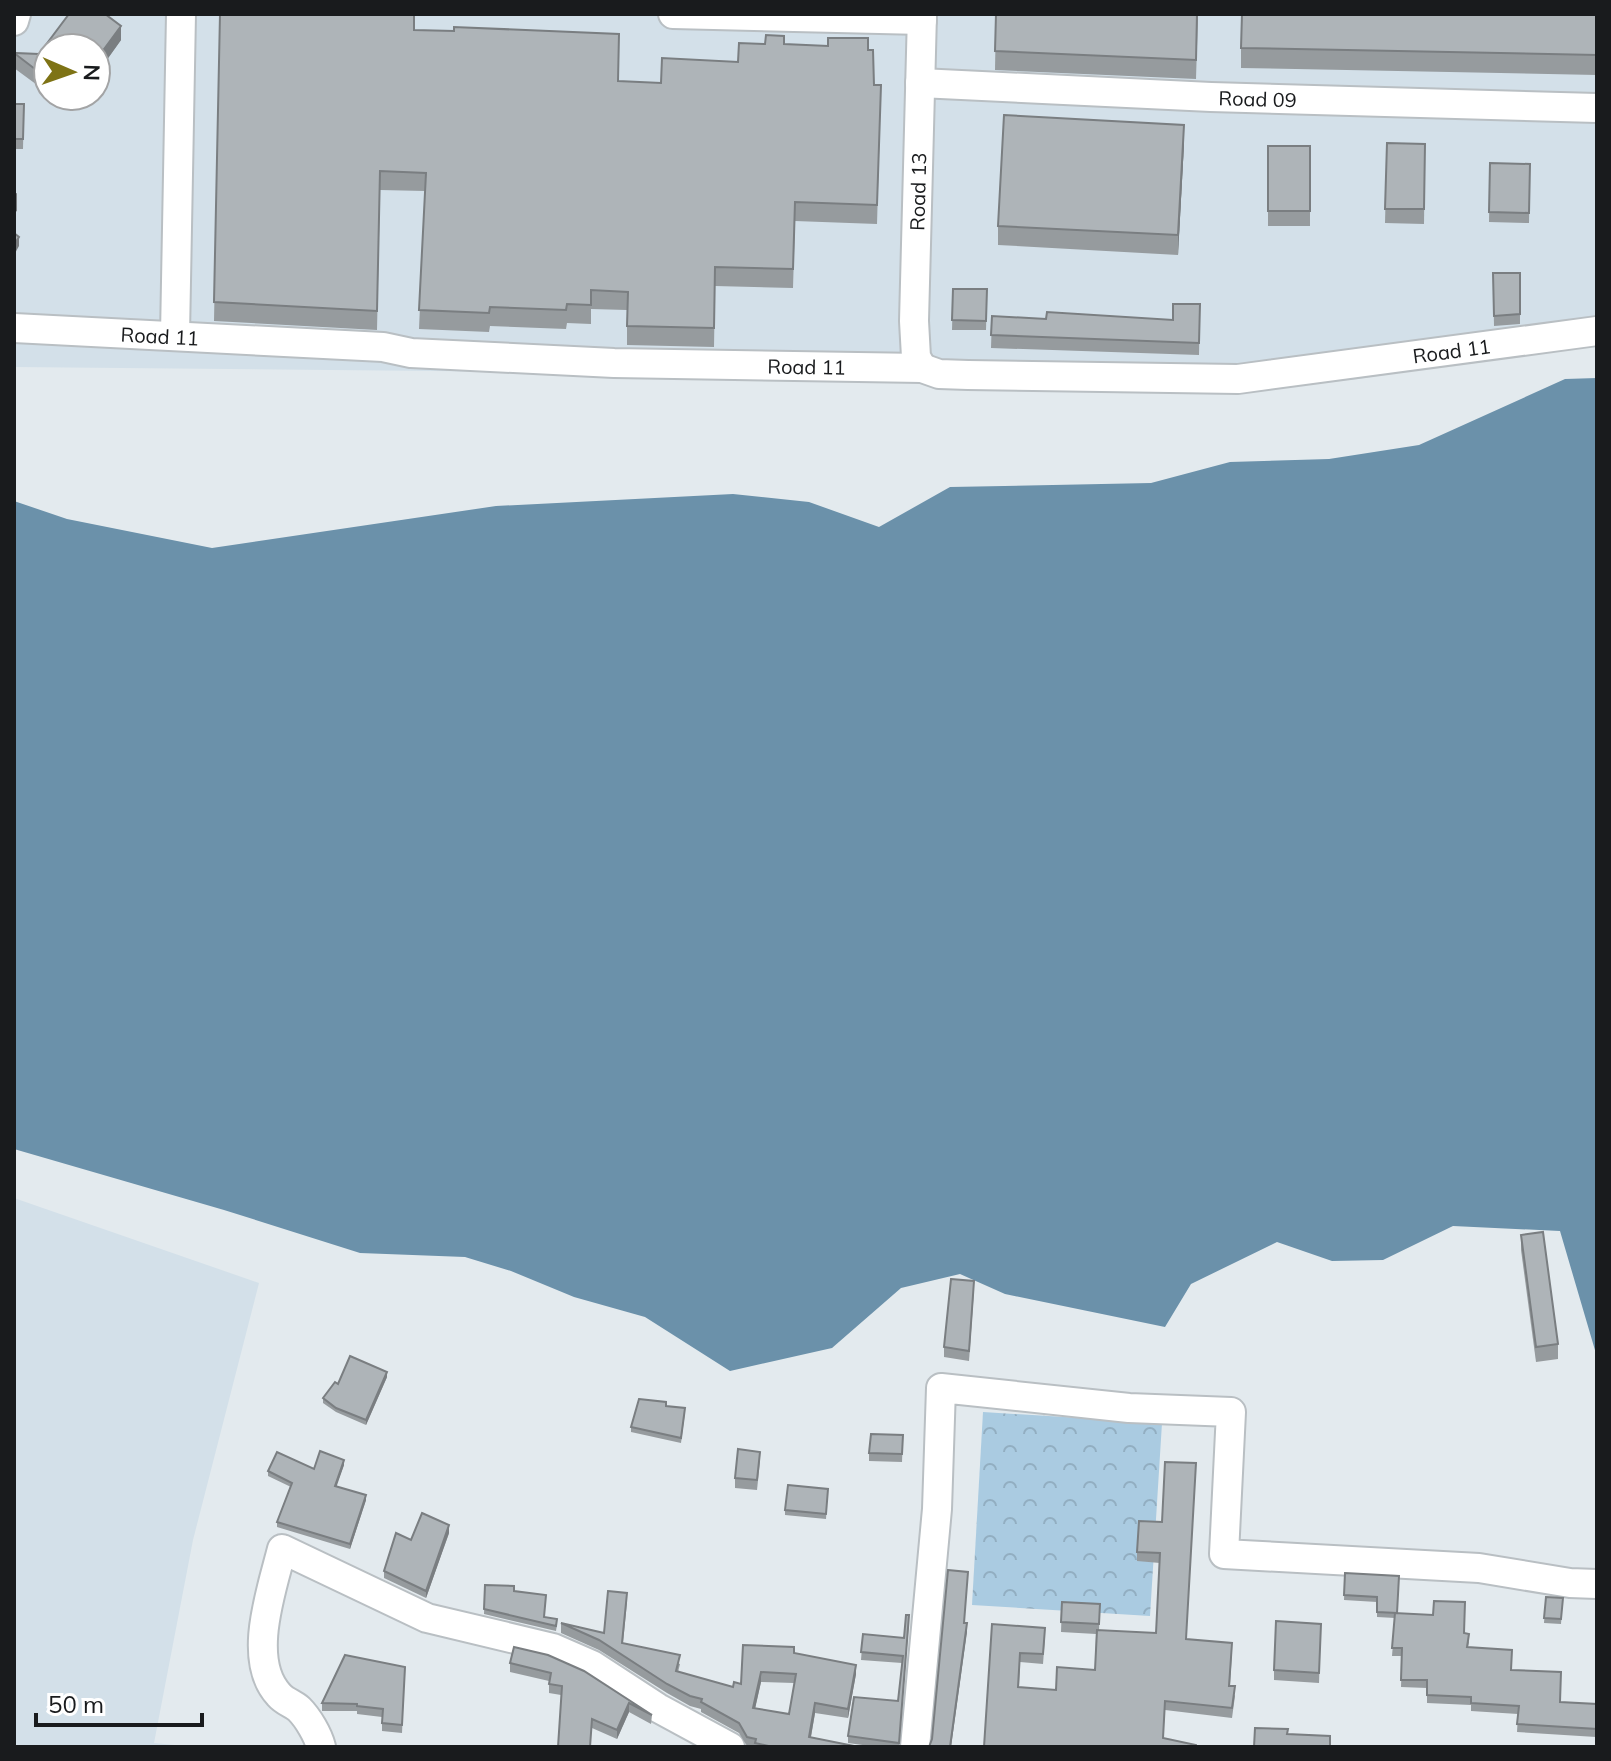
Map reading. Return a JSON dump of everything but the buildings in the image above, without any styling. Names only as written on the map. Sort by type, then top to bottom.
[{"type":"street","points":[[14,21],[16,14]]},
{"type":"street","points":[[175,335],[181,14]]},
{"type":"street","points":[[673,14],[922,17]]},
{"type":"street","name":"Road 13","points":[[922,17],[914,321],[916,357],[922,368]]},
{"type":"street","name":"Road 09","points":[[920,83],[1211,97],[1597,108]]},
{"type":"street","name":"Road 11","points":[[14,328],[383,347],[411,353],[467,357],[614,363],[922,368],[939,374],[1238,379],[1597,331]]},
{"type":"street","points":[[915,1747],[937,1509],[941,1388],[1129,1408],[1231,1412],[1224,1554],[1479,1568],[1570,1583],[1597,1584]]},
{"type":"street","points":[[321,1747],[301,1710],[278,1694],[263,1664],[264,1626],[282,1549],[427,1618],[553,1648],[592,1665],[658,1708],[730,1747]]},
{"type":"shaded area","points":[[14,14],[1597,14],[1597,343],[1351,380],[14,367]]},
{"type":"shaded area","points":[[1597,378],[1597,1357],[1560,1231],[1453,1226],[1383,1260],[1332,1261],[1277,1242],[1191,1284],[1165,1327],[1005,1294],[960,1274],[901,1288],[832,1348],[730,1371],[645,1317],[574,1297],[511,1271],[465,1257],[360,1253],[14,1149],[14,501],[67,519],[212,548],[496,506],[733,494],[809,502],[879,527],[950,487],[1151,483],[1230,462],[1329,459],[1419,445],[1565,379]]},
{"type":"shaded area","points":[[14,1198],[259,1283],[193,1540],[154,1743],[195,1747],[14,1747]]},
{"type":"green space","points":[[983,1412],[1162,1423],[1150,1616],[972,1605]]}]
